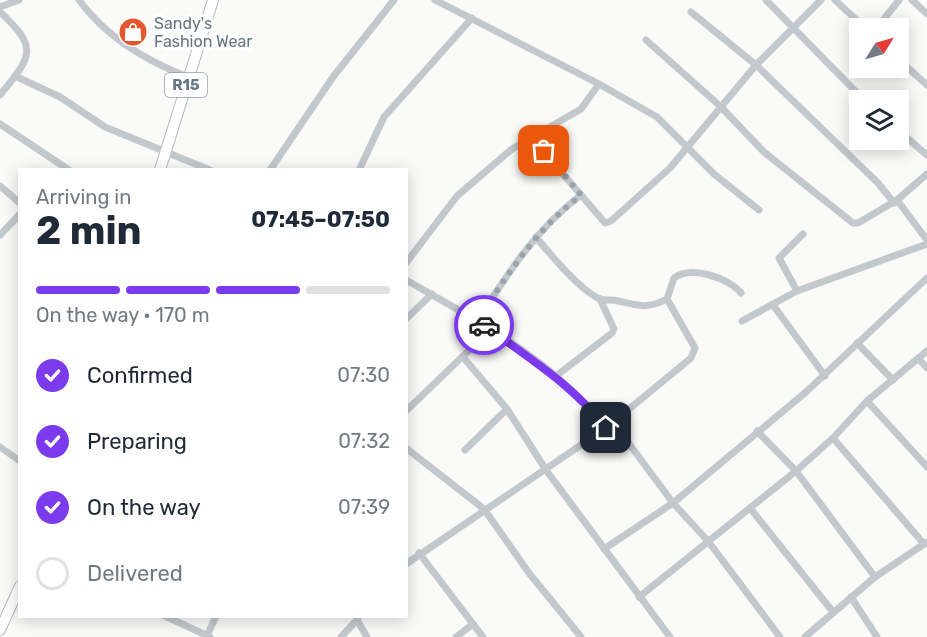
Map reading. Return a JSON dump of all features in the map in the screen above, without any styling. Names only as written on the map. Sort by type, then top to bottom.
[{"type":"main road","name":"R15","points":[[161,168],[213,0]]},
{"type":"main road","points":[[0,630],[18,590]]},
{"type":"street","points":[[79,0],[88,12],[122,42],[157,65],[188,77]]},
{"type":"street","points":[[271,168],[333,77],[394,0]]},
{"type":"street","points":[[437,0],[599,84],[657,117],[714,174],[759,210]]},
{"type":"street","points":[[766,0],[854,90]]},
{"type":"street","points":[[531,137],[601,219],[605,222],[611,221],[670,168],[756,65],[821,0]]},
{"type":"street","points":[[835,0],[854,18]]},
{"type":"street","points":[[885,18],[899,0]]},
{"type":"street","points":[[912,0],[927,14]]},
{"type":"street","points":[[0,7],[15,1]]},
{"type":"street","points":[[0,12],[27,44],[25,59],[0,95]]},
{"type":"street","points":[[691,12],[756,65],[878,183],[927,242],[797,291],[742,321]]},
{"type":"street","points":[[360,168],[384,117],[472,18]]},
{"type":"street","points":[[646,40],[720,106],[764,152],[853,223],[858,223],[895,202],[927,174]]},
{"type":"street","points":[[909,69],[927,85]]},
{"type":"street","points":[[15,76],[60,97],[105,127],[206,168]]},
{"type":"street","points":[[408,260],[457,196],[512,149],[584,106],[599,84]]},
{"type":"street","points":[[0,124],[66,168]]},
{"type":"street","points":[[909,139],[927,155]]},
{"type":"street","points":[[0,186],[18,201]]},
{"type":"street","points":[[478,320],[514,263],[536,237],[581,195]]},
{"type":"street","points":[[0,236],[18,216]]},
{"type":"street","points":[[797,291],[779,258],[803,234]]},
{"type":"street","points":[[536,237],[560,266],[600,299],[614,328],[612,333],[556,376]]},
{"type":"street","points":[[600,299],[616,300],[636,307],[649,307],[667,299],[674,278],[688,273],[727,280],[741,293]]},
{"type":"street","points":[[604,549],[673,503],[825,376],[927,278]]},
{"type":"street","points":[[408,281],[478,320],[556,376],[589,407],[606,428]]},
{"type":"street","points":[[408,317],[432,294]]},
{"type":"street","points":[[408,562],[606,428],[691,357],[695,348],[667,299]]},
{"type":"street","points":[[773,305],[825,376]]},
{"type":"street","points":[[408,409],[491,329]]},
{"type":"street","points":[[858,343],[893,380]]},
{"type":"street","points":[[639,597],[796,471],[867,401],[927,351]]},
{"type":"street","points":[[463,357],[507,410],[546,470],[670,637]]},
{"type":"street","points":[[919,359],[927,368]]},
{"type":"street","points":[[867,401],[927,467]]},
{"type":"street","points":[[465,450],[507,410]]},
{"type":"street","points":[[614,422],[673,503],[708,541],[780,637]]},
{"type":"street","points":[[758,431],[796,471],[875,577]]},
{"type":"street","points":[[805,637],[875,577],[926,543],[832,438]]},
{"type":"street","points":[[0,447],[18,460]]},
{"type":"street","points":[[408,450],[484,509],[529,573],[581,637]]},
{"type":"street","points":[[750,508],[833,612]]},
{"type":"street","points":[[419,554],[483,637]]},
{"type":"street","points":[[851,597],[877,637]]},
{"type":"street","points":[[169,618],[208,637],[215,618]]},
{"type":"street","points":[[180,624],[183,618]]},
{"type":"street","points":[[341,637],[358,618],[367,637]]},
{"type":"street","points":[[456,637],[473,624]]},
{"type":"way so far","points":[[484,325],[478,320],[514,263],[561,211],[581,195],[544,151]]},
{"type":"place","name":"Sandy's Fashion Wear","points":[[133,32]]},
{"type":"route","points":[[484,325],[556,376],[589,407],[606,428]]}]
